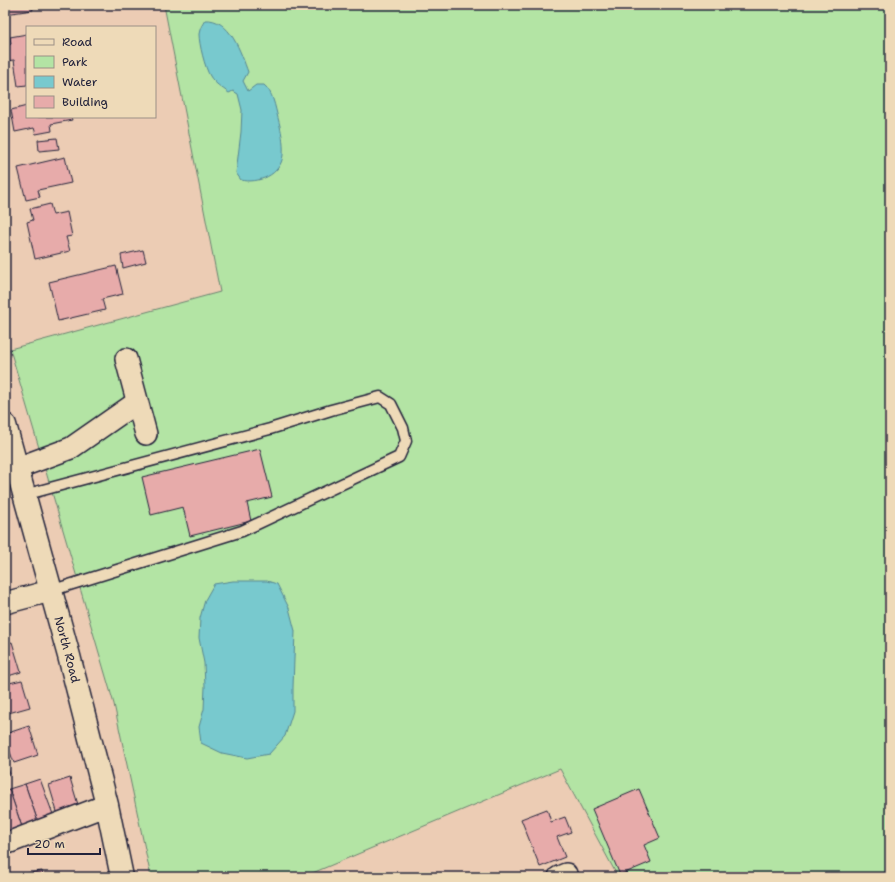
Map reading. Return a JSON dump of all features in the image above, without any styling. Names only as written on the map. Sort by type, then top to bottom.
[{"type":"street","points":[[126,359],[146,434]]},
{"type":"street","points":[[17,468],[71,448],[137,402]]},
{"type":"street","name":"North Road","points":[[5,425],[107,805],[122,877]]},
{"type":"street","points":[[5,603],[50,591]]},
{"type":"street","points":[[5,844],[107,805]]},
{"type":"lane","points":[[24,495],[262,431],[380,397],[392,404],[403,428],[406,441],[399,457],[242,531],[50,591]]},
{"type":"green space","points":[[164,5],[890,5],[890,877],[618,877],[560,769],[303,877],[151,877],[114,704],[10,349],[220,292]]},
{"type":"water","points":[[205,20],[214,21],[221,25],[233,38],[248,72],[243,81],[248,91],[256,85],[264,85],[270,92],[273,100],[281,131],[283,155],[278,168],[273,173],[261,179],[254,181],[241,180],[236,173],[242,110],[238,94],[233,91],[229,93],[218,85],[208,72],[200,44],[199,34]]},
{"type":"water","points":[[233,581],[267,581],[277,584],[289,608],[295,631],[293,711],[285,736],[269,754],[247,758],[222,753],[201,743],[199,727],[204,709],[205,687],[204,663],[199,638],[200,618],[205,600],[214,584]]},
{"type":"building","points":[[5,5],[32,5],[33,10],[5,14]]},
{"type":"building","points":[[26,34],[26,85],[18,86],[14,60],[5,61],[5,46],[11,44],[10,37]]},
{"type":"building","points":[[26,106],[26,118],[71,118],[72,120],[51,124],[52,131],[36,134],[34,128],[15,132],[11,110]]},
{"type":"building","points":[[57,138],[59,149],[39,151],[38,140]]},
{"type":"building","points":[[65,157],[71,183],[38,190],[40,197],[26,200],[18,168]]},
{"type":"building","points":[[50,204],[53,215],[67,212],[72,236],[66,237],[70,251],[35,259],[27,222],[33,220],[30,209]]},
{"type":"building","points":[[143,250],[146,262],[123,268],[121,255]]},
{"type":"building","points":[[116,266],[123,294],[102,299],[105,310],[58,321],[49,282]]},
{"type":"building","points":[[260,449],[272,497],[247,503],[251,521],[190,536],[183,507],[151,515],[142,477]]},
{"type":"building","points":[[12,642],[21,672],[5,677],[5,644]]},
{"type":"building","points":[[22,680],[30,707],[5,714],[5,684]]},
{"type":"building","points":[[29,726],[38,755],[14,763],[5,734]]},
{"type":"building","points":[[6,763],[10,774],[5,776],[5,764]]},
{"type":"building","points":[[70,778],[79,808],[58,815],[49,785]]},
{"type":"building","points":[[40,779],[54,817],[38,822],[25,784]]},
{"type":"building","points":[[25,784],[38,822],[22,827],[9,789]]},
{"type":"building","points":[[9,789],[22,827],[7,833],[5,828],[5,791]]},
{"type":"building","points":[[639,789],[660,838],[644,845],[651,862],[620,875],[592,809]]},
{"type":"building","points":[[547,809],[551,822],[565,817],[571,832],[557,837],[565,857],[540,867],[521,819]]},
{"type":"building","points":[[42,871],[43,877],[5,877]]}]
